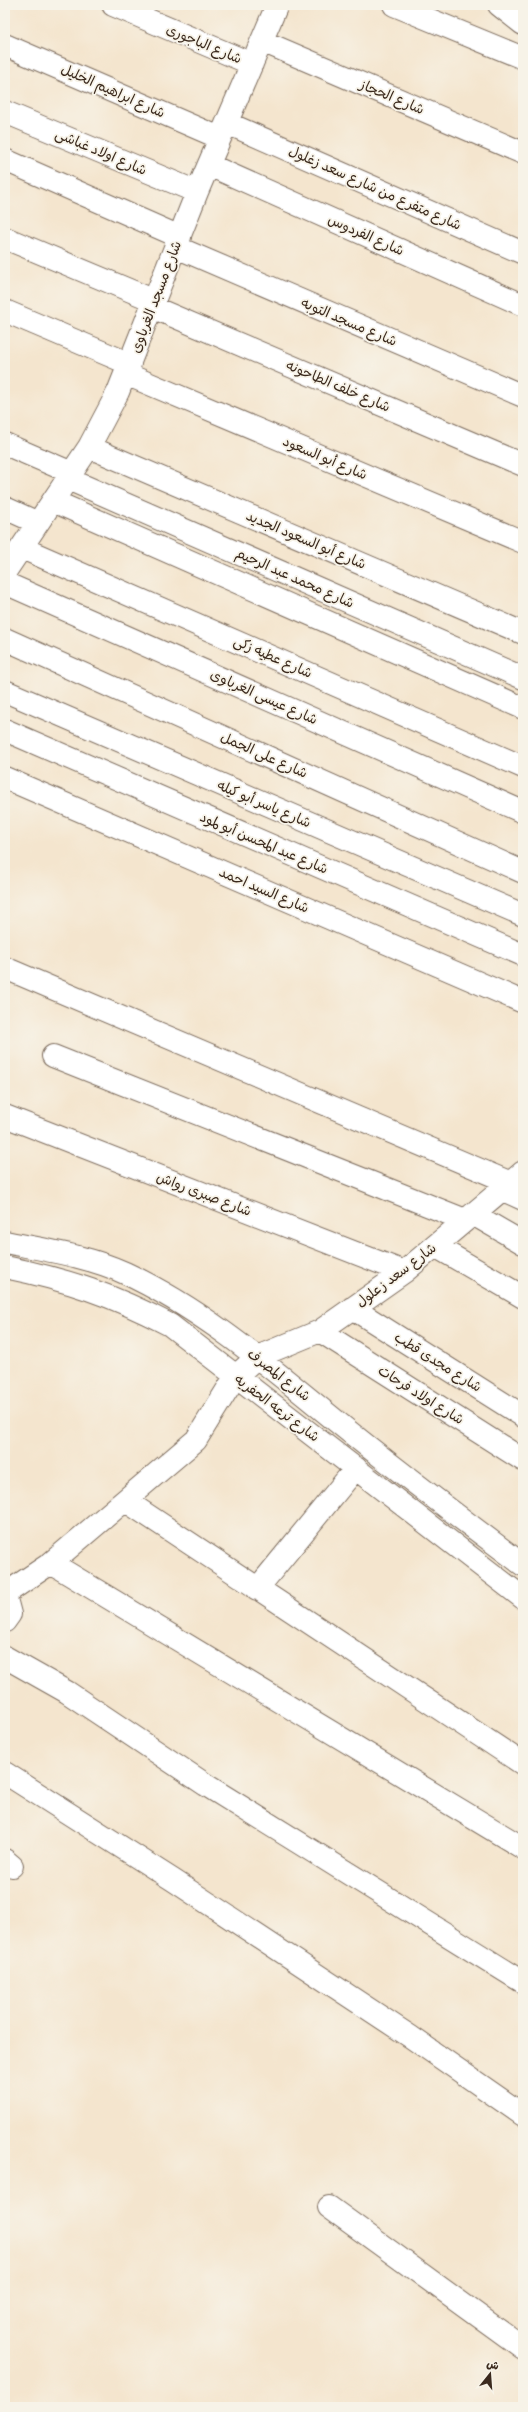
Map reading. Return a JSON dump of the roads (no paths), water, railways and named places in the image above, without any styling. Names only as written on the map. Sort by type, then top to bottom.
[{"type":"street","name":"شارع الباجورى","points":[[113,5],[252,64]]},
{"type":"street","name":"شارع مسجد الغرباوى","points":[[5,572],[89,447],[128,369],[209,165],[277,5]]},
{"type":"street","points":[[394,5],[523,58]]},
{"type":"street","points":[[499,5],[523,24]]},
{"type":"street","name":"شارع الحجاز","points":[[262,41],[523,153]]},
{"type":"street","name":"شارع ابراهيم الخليل","points":[[5,44],[224,131]]},
{"type":"street","name":"شارع اولاد غباشى","points":[[5,112],[198,192]]},
{"type":"street","name":"شارع متفرع من شارع سعد زغلول","points":[[224,131],[523,253]]},
{"type":"street","name":"شارع مسجد التوبه","points":[[5,160],[178,242],[523,396]]},
{"type":"street","name":"شارع الفردوس","points":[[209,165],[523,305]]},
{"type":"street","name":"شارع خلف الطاحونه","points":[[5,238],[523,465]]},
{"type":"street","name":"شارع أبو السعود","points":[[5,311],[128,369],[523,542]]},
{"type":"street","name":"شارع محمد عبد الرحيم","points":[[5,444],[70,476],[523,678]]},
{"type":"street","name":"شارع أبو السعود الجديد","points":[[89,447],[523,633]]},
{"type":"street","points":[[53,501],[523,708]]},
{"type":"street","points":[[5,508],[38,523]]},
{"type":"street","name":"شارع عطيه زكى","points":[[22,548],[523,767]]},
{"type":"street","name":"شارع عيسى الغرباوى","points":[[5,583],[523,812]]},
{"type":"street","name":"شارع على الجمل","points":[[5,639],[523,872]]},
{"type":"street","name":"شارع ياسر أبو كيله","points":[[5,691],[523,915]]},
{"type":"street","name":"شارع عبد المحسن أبو لمود","points":[[5,730],[523,955]]},
{"type":"street","name":"شارع السيد احمد","points":[[5,778],[523,1002]]},
{"type":"street","points":[[5,968],[515,1186]]},
{"type":"street","points":[[53,1056],[469,1217],[523,1243]]},
{"type":"street","name":"شارع صبرى رواش","points":[[5,1116],[404,1272]]},
{"type":"street","name":"شارع سعد زعلول","points":[[257,1357],[320,1331],[404,1272],[469,1217],[515,1186]]},
{"type":"street","name":"شارع المصرف","points":[[5,1242],[92,1262],[124,1273],[160,1290],[257,1357],[405,1477],[523,1565]]},
{"type":"street","points":[[435,1246],[523,1297]]},
{"type":"street","name":"شارع ترعه الحفريه","points":[[5,1267],[75,1284],[140,1309],[170,1325],[191,1339],[236,1377],[523,1598]]},
{"type":"street","name":"شارع مجدى قطب","points":[[352,1308],[523,1416]]},
{"type":"street","name":"شارع اولاد فرحات","points":[[320,1331],[523,1460]]},
{"type":"street","points":[[5,1621],[10,1614],[5,1595],[51,1563],[126,1501],[196,1440],[236,1377],[257,1357]]},
{"type":"street","points":[[257,1589],[356,1468]]},
{"type":"street","points":[[126,1501],[523,1764]]},
{"type":"street","points":[[51,1563],[523,1848]]},
{"type":"street","points":[[5,1657],[67,1692],[206,1785],[523,1982]]},
{"type":"street","points":[[5,1773],[173,1880],[417,2041],[523,2114]]},
{"type":"street","points":[[329,2207],[523,2348]]}]
